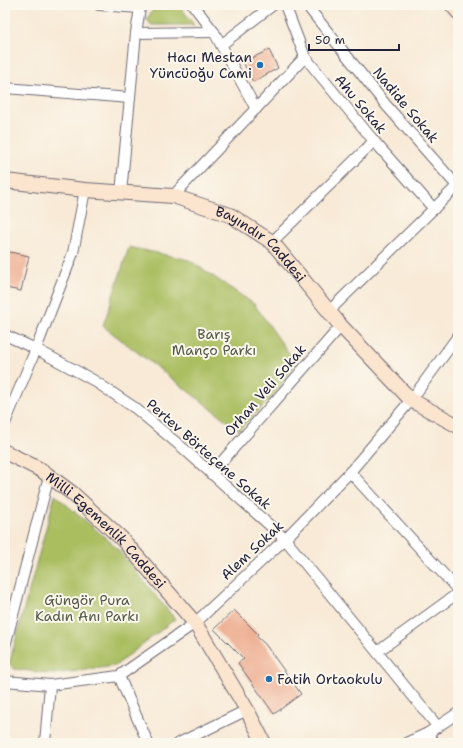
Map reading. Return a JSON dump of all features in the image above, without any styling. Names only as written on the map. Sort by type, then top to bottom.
[{"type":"street","points":[[99,5],[142,7],[136,33],[121,193]]},
{"type":"street","points":[[193,5],[214,32],[256,109]]},
{"type":"street","points":[[221,45],[273,5]]},
{"type":"street","name":"Ahu Sokak","points":[[285,5],[305,57],[374,141],[434,209]]},
{"type":"street","name":"Nadide Sokak","points":[[302,5],[308,7],[386,105],[457,187]]},
{"type":"street","points":[[452,5],[458,12]]},
{"type":"street","points":[[136,33],[214,32]]},
{"type":"street","points":[[173,196],[305,57]]},
{"type":"street","points":[[5,88],[130,98]]},
{"type":"street","points":[[272,242],[374,141]]},
{"type":"street","name":"Bayındır Caddesi","points":[[5,181],[85,190],[173,196],[230,215],[272,242],[341,326],[410,400],[458,426]]},
{"type":"street","points":[[329,312],[457,187]]},
{"type":"street","points":[[5,423],[36,349],[73,253],[85,190]]},
{"type":"street","name":"Orhan Veli Sokak","points":[[211,474],[341,326]]},
{"type":"street","name":"Pertev Börteçene Sokak","points":[[5,335],[36,349],[93,380],[135,408],[184,449],[285,539],[438,727]]},
{"type":"street","name":"Alem Sokak","points":[[5,681],[50,685],[119,676],[194,623],[285,539],[350,472],[410,400],[458,336]]},
{"type":"street","name":"Milli Egemenlik Caddesi","points":[[5,452],[41,470],[72,493],[122,539],[194,623],[247,710],[264,743]]},
{"type":"street","points":[[350,472],[458,591],[378,652]]},
{"type":"street","points":[[5,646],[49,476]]},
{"type":"street","points":[[119,676],[148,743]]},
{"type":"street","points":[[45,743],[50,685]]},
{"type":"street","points":[[179,743],[247,710]]},
{"type":"street","points":[[406,743],[428,733],[458,713]]},
{"type":"street","points":[[428,733],[434,743]]},
{"type":"green space","points":[[156,5],[179,5],[194,25],[151,25],[147,19]]},
{"type":"green space","name":"Barış Manço Parkı","points":[[129,247],[189,260],[254,304],[296,363],[275,394],[239,430],[103,326]]},
{"type":"green space","name":"Güngör Pura Kadın Anı Parkı","points":[[55,495],[114,545],[175,619],[115,666],[54,674],[14,669],[9,664]]},
{"type":"building","name":"Hacı Mestan Yüncüoğu Cami","points":[[269,50],[278,68],[253,82],[243,62]]},
{"type":"building","points":[[5,251],[29,256],[21,291],[5,288]]},
{"type":"building","name":"Fatih Ortaokulu","points":[[234,610],[258,634],[256,636],[265,644],[301,694],[274,714],[238,663],[244,659],[214,629]]},
{"type":"place","name":"Hacı Mestan Yüncüoğu Cami","points":[[260,65]]},
{"type":"place","name":"Fatih Ortaokulu","points":[[269,679]]}]
